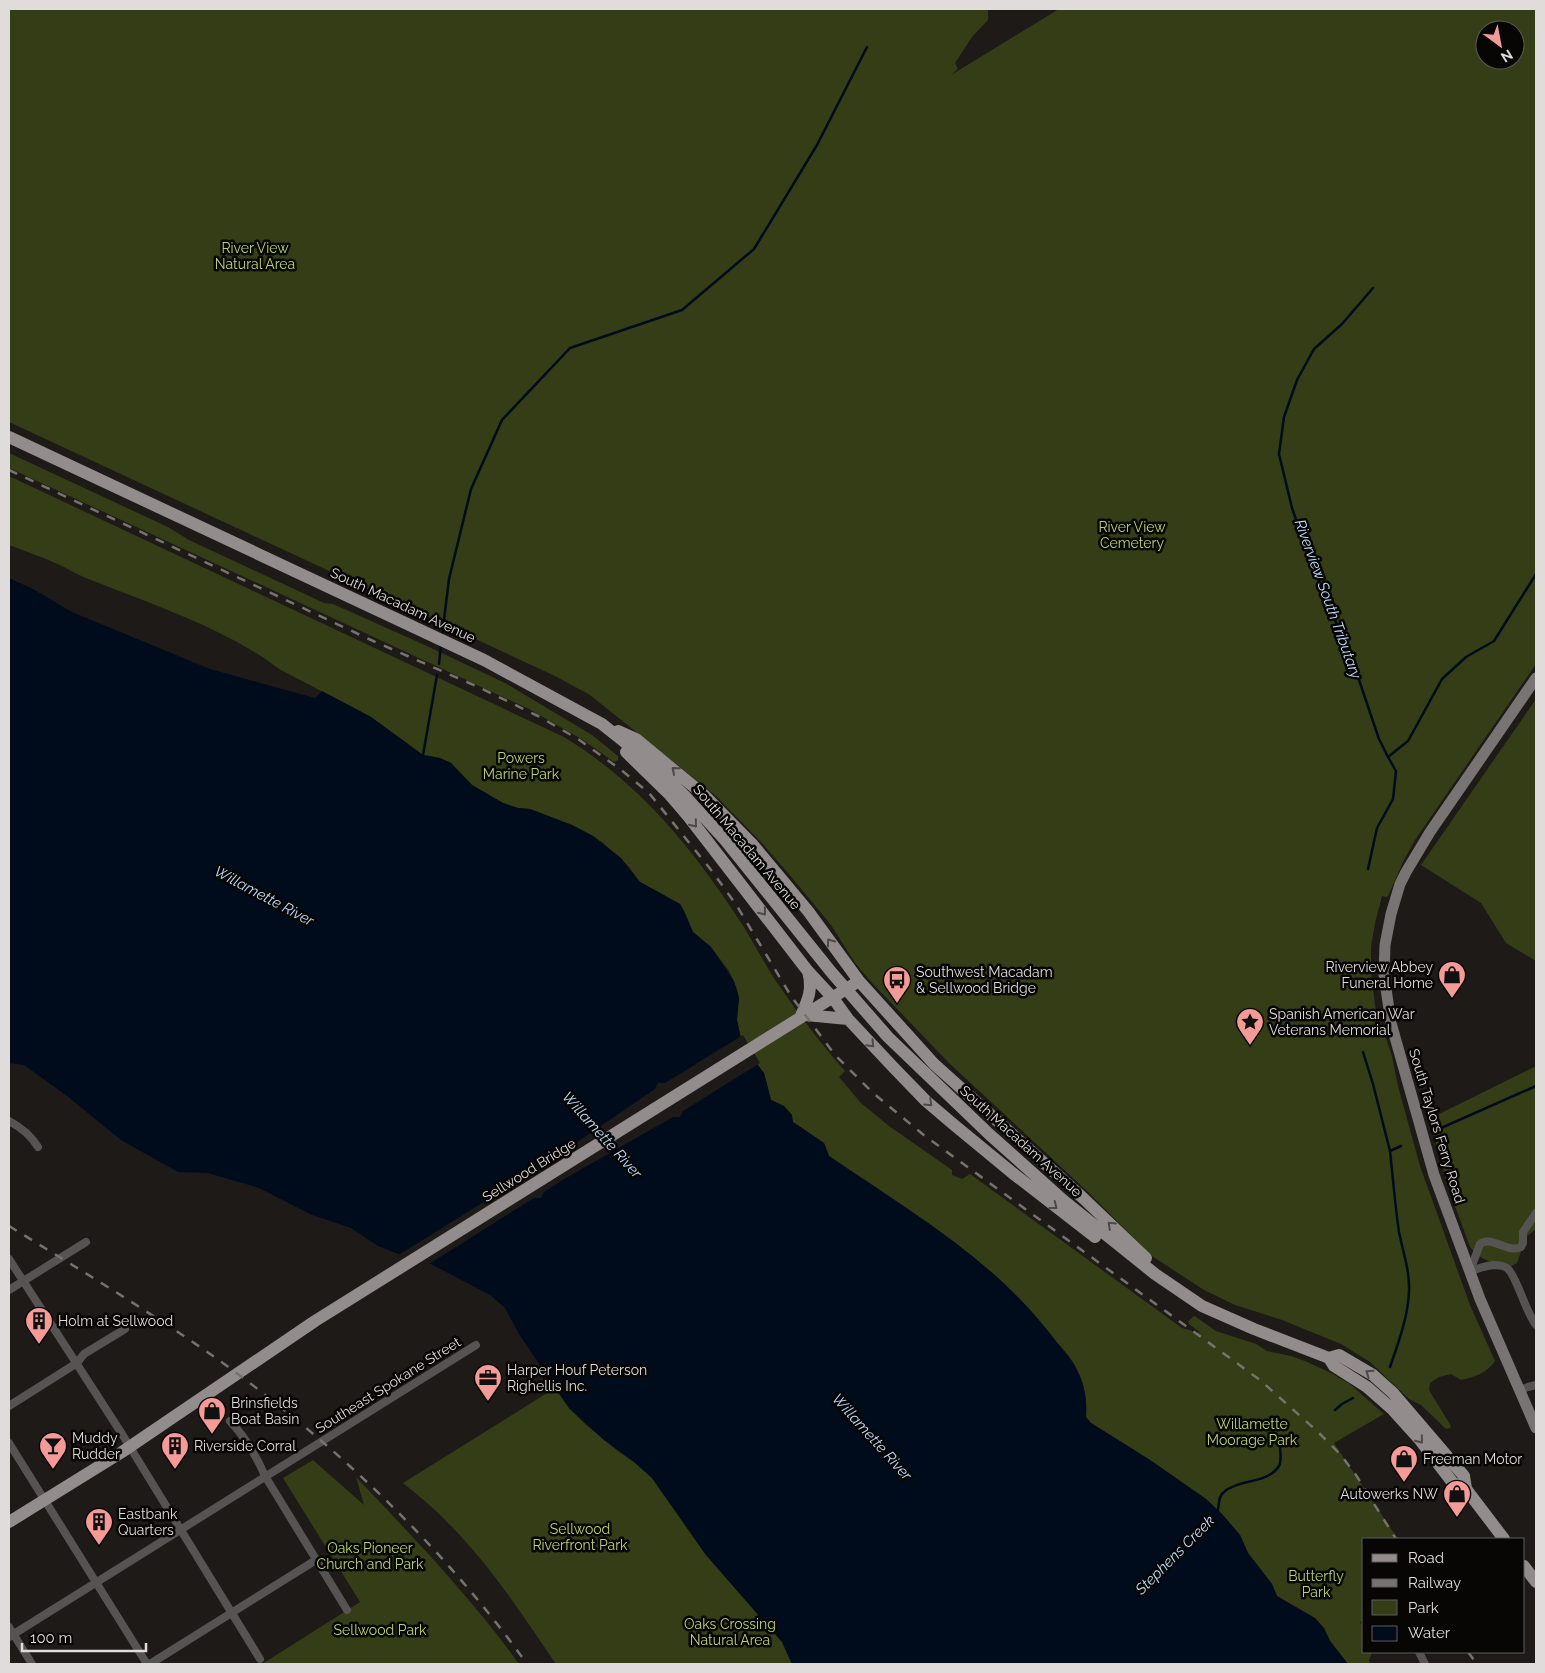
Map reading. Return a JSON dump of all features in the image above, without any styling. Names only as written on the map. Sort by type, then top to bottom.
[{"type":"main road","name":"South Macadam Avenue","points":[[9,437],[484,660],[530,683],[602,724],[646,759],[684,795],[725,840],[832,973],[888,1037],[989,1134],[1064,1201],[1117,1244],[1155,1274],[1202,1306],[1254,1329],[1329,1358],[1334,1366],[1367,1387],[1387,1404],[1420,1440],[1454,1483],[1466,1489],[1503,1538]]},
{"type":"main road","name":"South Taylors Ferry Road","points":[[1536,678],[1412,861],[1395,897],[1385,945],[1384,976],[1391,1023],[1434,1175],[1470,1271],[1536,1428]]},
{"type":"main road","points":[[602,724],[628,754],[670,795],[807,970],[833,998],[848,1019],[926,1101],[1015,1175],[1104,1244],[1117,1244]]},
{"type":"main road","points":[[602,724],[636,738],[704,795],[753,844],[808,911],[858,982],[934,1064],[1083,1198],[1148,1260],[1155,1274]]},
{"type":"main road","points":[[807,970],[811,987],[803,1016],[848,1019]]},
{"type":"main road","name":"Sellwood Bridge","points":[[9,1522],[130,1446],[315,1321],[858,982]]},
{"type":"main road","name":"South Macadam Avenue","points":[[1329,1358],[1339,1355],[1382,1383],[1403,1404],[1464,1476],[1466,1489]]},
{"type":"main road","points":[[1387,1404],[1391,1401],[1396,1404],[1403,1404]]},
{"type":"main road","points":[[1525,1567],[1536,1582]]},
{"type":"street","points":[[9,1121],[22,1128],[33,1138],[38,1147]]},
{"type":"street","points":[[1470,1271],[1480,1244],[1483,1242],[1514,1249],[1520,1248],[1523,1243],[1523,1232],[1536,1213]]},
{"type":"street","points":[[9,1290],[86,1242]]},
{"type":"street","points":[[9,1259],[130,1446],[260,1659]]},
{"type":"street","points":[[1470,1271],[1493,1265],[1504,1266],[1508,1269],[1536,1325]]},
{"type":"street","points":[[9,1406],[77,1363],[84,1354],[125,1329]]},
{"type":"street","name":"Southeast Spokane Street","points":[[10,1632],[96,1582],[476,1345]]},
{"type":"street","points":[[1520,1390],[1528,1386],[1536,1386]]},
{"type":"street","points":[[230,1421],[261,1467],[347,1610]]},
{"type":"street","points":[[9,1443],[149,1664],[316,1560]]},
{"type":"street","points":[[10,1632],[32,1664]]},
{"type":"green space","name":"River View Cemetery","points":[[9,9],[988,9],[988,20],[972,37],[955,63],[958,69],[951,75],[1059,9],[1536,9],[1536,664],[1415,840],[1388,896],[1382,896],[1371,947],[1371,971],[1375,1006],[1392,1056],[1398,1086],[1420,1166],[1470,1305],[1495,1361],[1480,1374],[1461,1380],[1451,1374],[1439,1377],[1430,1383],[1429,1390],[1451,1426],[1450,1428],[1446,1429],[1421,1405],[1409,1399],[1370,1362],[1341,1344],[1282,1320],[1235,1305],[1204,1290],[1152,1256],[1087,1191],[949,1063],[873,984],[855,963],[831,925],[788,873],[716,796],[590,695],[555,676],[9,422]]},
{"type":"green space","points":[[9,453],[168,527],[189,540],[324,603],[333,604],[505,683],[592,735],[618,756],[618,760],[614,762],[583,740],[529,709],[9,468]]},
{"type":"green space","points":[[9,476],[564,737],[615,774],[639,794],[660,816],[700,864],[742,924],[788,998],[845,1071],[839,1077],[861,1103],[889,1126],[952,1170],[952,1175],[962,1179],[970,1174],[1182,1328],[1201,1333],[1189,1324],[1188,1321],[1194,1316],[1216,1331],[1256,1344],[1267,1351],[1305,1361],[1350,1384],[1384,1414],[1334,1443],[1397,1538],[1362,1538],[1362,1621],[1360,1622],[1362,1626],[1362,1653],[1372,1653],[1369,1660],[1370,1664],[1348,1664],[1330,1641],[1324,1628],[1277,1596],[1272,1584],[1248,1553],[1240,1535],[1206,1499],[1150,1460],[1091,1423],[1086,1417],[1084,1387],[1072,1361],[1029,1308],[1003,1283],[948,1237],[829,1156],[824,1143],[793,1122],[784,1106],[771,1100],[764,1073],[741,1039],[737,1020],[739,998],[729,971],[711,947],[693,932],[680,904],[640,882],[628,866],[593,836],[572,825],[530,809],[518,808],[503,803],[472,785],[451,763],[440,758],[423,755],[371,717],[279,669],[235,641],[186,617],[9,545]]},
{"type":"green space","points":[[1536,699],[1536,961],[1506,943],[1481,903],[1421,865]]},
{"type":"green space","points":[[1536,1066],[1536,1229],[1526,1237],[1517,1263],[1510,1267],[1493,1263],[1483,1258],[1470,1247],[1448,1187],[1429,1119]]},
{"type":"green space","name":"Sellwood Riverfront Park","points":[[555,1388],[569,1408],[585,1424],[652,1478],[706,1555],[782,1642],[792,1664],[556,1664],[479,1557],[438,1513],[403,1483]]},
{"type":"green space","points":[[313,1460],[364,1505],[356,1477],[461,1591],[519,1664],[262,1664],[360,1602],[283,1478]]},
{"type":"water","name":"Willamette River","points":[[9,578],[33,589],[72,612],[210,669],[315,698],[322,691],[371,717],[423,755],[440,758],[451,763],[472,785],[503,803],[518,808],[530,809],[572,825],[593,836],[621,858],[640,882],[680,904],[693,932],[711,947],[734,981],[739,998],[737,1020],[741,1039],[764,1073],[771,1100],[784,1106],[792,1115],[793,1122],[824,1143],[829,1156],[948,1237],[976,1259],[1029,1308],[1072,1361],[1077,1370],[1084,1387],[1086,1417],[1091,1423],[1150,1460],[1206,1499],[1222,1514],[1240,1535],[1248,1553],[1272,1584],[1277,1596],[1315,1618],[1348,1664],[792,1664],[782,1642],[706,1555],[652,1478],[604,1440],[569,1408],[519,1334],[505,1308],[490,1295],[431,1264],[378,1246],[351,1228],[312,1215],[259,1188],[208,1173],[178,1172],[121,1140],[67,1096],[24,1065],[9,1063]]},
{"type":"pier","points":[[743,1035],[760,1063],[683,1111],[680,1117],[673,1117],[566,1178],[544,1192],[541,1198],[534,1198],[426,1266],[397,1256],[522,1178],[525,1172],[532,1172],[554,1158],[655,1089],[658,1083],[665,1083]]},
{"type":"waterway","points":[[442,636],[449,579],[471,489],[502,420],[570,348],[682,310],[754,249],[817,145],[867,47]]},
{"type":"waterway","name":"Riverview South Tributary","points":[[1373,288],[1342,324],[1314,349],[1297,380],[1284,417],[1279,454],[1292,508],[1308,554],[1357,674],[1379,739],[1388,757]]},
{"type":"waterway","points":[[1368,869],[1377,828],[1393,799],[1396,771],[1388,757],[1408,741],[1442,679],[1466,657],[1494,641],[1536,574]]},
{"type":"waterway","points":[[439,664],[441,644]]},
{"type":"waterway","points":[[423,755],[437,675]]},
{"type":"waterway","points":[[1363,1052],[1390,1151]]},
{"type":"waterway","name":"Stephens Creek","points":[[1432,1132],[1536,1086]]},
{"type":"waterway","name":"Stephens Creek","points":[[1390,1367],[1405,1321],[1409,1292],[1407,1269],[1399,1232],[1390,1151],[1401,1146]]},
{"type":"waterway","name":"Stephens Creek","points":[[1335,1410],[1353,1398]]},
{"type":"waterway","name":"Stephens Creek","points":[[1217,1513],[1220,1499],[1224,1492],[1237,1485],[1260,1479],[1274,1472],[1280,1464],[1280,1446],[1291,1439]]},
{"type":"railway","points":[[9,470],[371,640],[476,686],[538,716],[578,739],[620,769],[649,793],[712,871],[737,906],[791,996],[835,1055],[873,1093],[925,1136],[1260,1380],[1341,1455],[1356,1475],[1395,1538]]},
{"type":"railway","points":[[9,1226],[107,1286],[203,1349],[293,1417],[336,1454],[419,1534],[493,1619],[527,1664]]},
{"type":"railway","points":[[1469,1653],[1477,1664]]},
{"type":"place","name":"Riverview Abbey Funeral Home","points":[[1452,999]]},
{"type":"place","name":"Southwest Macadam & Sellwood Bridge","points":[[897,1004]]},
{"type":"place","name":"Spanish American War Veterans Memorial","points":[[1250,1046]]},
{"type":"place","name":"Holm at Sellwood","points":[[39,1345]]},
{"type":"place","name":"Harper Houf Peterson Righellis Inc.","points":[[488,1402]]},
{"type":"place","name":"Brinsfields Boat Basin","points":[[212,1435]]},
{"type":"place","name":"Muddy Rudder","points":[[53,1470]]},
{"type":"place","name":"Riverside Corral","points":[[175,1470]]},
{"type":"place","name":"Freeman Motor","points":[[1404,1483]]},
{"type":"place","name":"Autowerks NW","points":[[1457,1518]]},
{"type":"place","name":"Eastbank Quarters","points":[[99,1546]]},
{"type":"park label","name":"River View Natural Area","points":[[255,256]]},
{"type":"park label","name":"Powers Marine Park","points":[[521,766]]},
{"type":"park label","name":"Willamette Moorage Park","points":[[1252,1432]]},
{"type":"park label","name":"Oaks Pioneer Church and Park","points":[[370,1556]]},
{"type":"park label","name":"Butterfly Park","points":[[1316,1584]]},
{"type":"park label","name":"Sellwood Park","points":[[380,1630]]},
{"type":"park label","name":"Oaks Crossing Natural Area","points":[[730,1632]]}]
